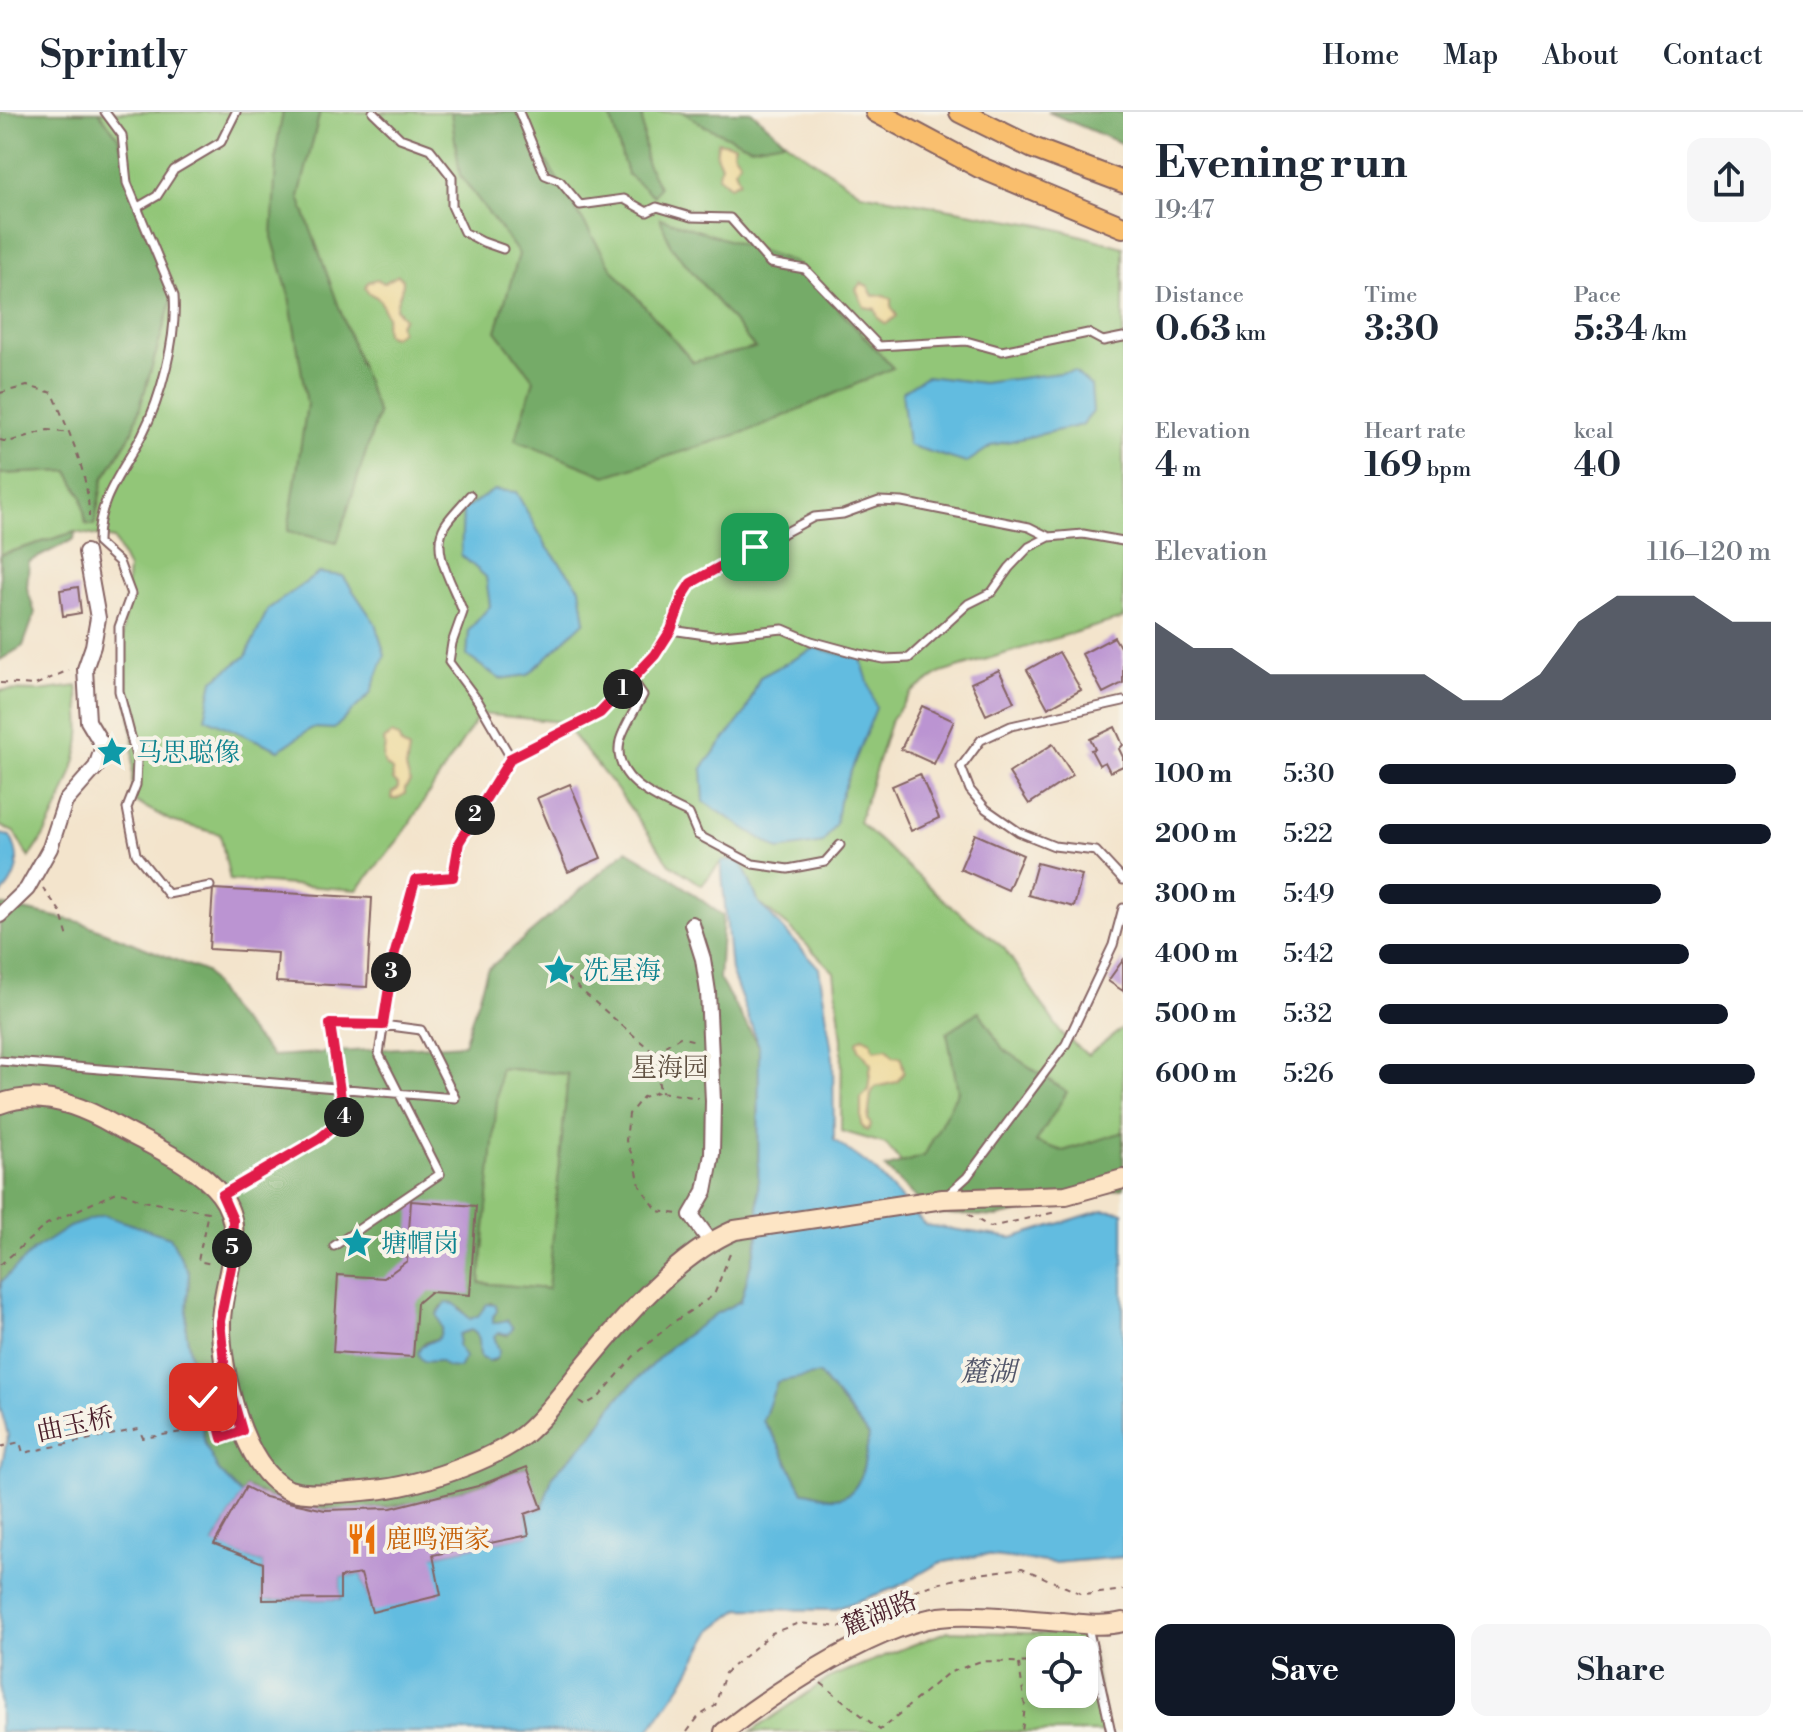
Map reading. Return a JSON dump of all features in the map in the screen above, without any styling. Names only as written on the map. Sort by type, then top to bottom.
[{"type":"main road","points":[[876,112],[979,167],[1123,227]]},
{"type":"main road","points":[[960,112],[1033,148],[1123,182]]},
{"type":"street","points":[[0,915],[27,889],[50,848],[65,802],[96,767],[103,746],[88,721],[85,669],[98,618],[86,552]]},
{"type":"street","points":[[692,924],[703,959],[708,992],[713,1101],[712,1154],[705,1191],[691,1215],[710,1241]]},
{"type":"street","points":[[0,1104],[14,1099],[52,1099],[87,1109],[199,1173],[222,1195],[233,1220],[231,1267],[220,1321],[225,1372],[242,1431],[261,1468],[288,1490],[331,1494],[399,1488],[472,1464],[524,1435],[610,1334],[680,1264],[710,1241],[735,1230],[943,1199],[1066,1195],[1123,1179]]},
{"type":"street","name":"麓湖路","points":[[724,1732],[807,1673],[902,1626],[927,1619],[960,1616],[1087,1624],[1123,1622]]},
{"type":"lane","points":[[105,112],[122,135],[127,183],[174,296],[176,316],[165,371],[143,433],[109,490],[98,525],[98,543],[119,562],[131,594],[119,627],[119,691],[137,760],[136,785],[127,808],[136,854],[168,894],[210,886]]},
{"type":"lane","points":[[138,207],[157,196],[174,170],[221,142],[236,112]]},
{"type":"lane","points":[[373,112],[400,138],[430,149],[452,177],[452,206],[464,232],[503,249]]},
{"type":"lane","points":[[519,112],[545,175],[560,181],[580,205],[624,199],[647,212],[657,207],[691,217],[730,218],[770,263],[805,269],[879,346],[966,341],[1002,351],[1088,333],[1103,341],[1123,337]]},
{"type":"lane","points":[[470,495],[444,526],[439,543],[443,564],[463,612],[449,662],[478,701],[511,758]]},
{"type":"lane","points":[[334,1246],[440,1174],[379,1054],[394,956],[415,880],[453,877],[459,842],[511,758],[600,713],[655,655],[671,630],[691,583],[814,517],[843,514],[879,501],[902,502],[1029,527],[1049,537]]},
{"type":"lane","points":[[671,630],[713,636],[783,629],[811,641],[859,654],[884,659],[909,658],[968,604],[992,592],[1029,547],[1049,537],[1083,534],[1123,541]]},
{"type":"lane","points":[[632,679],[643,695],[620,741],[620,757],[625,773],[652,796],[689,814],[698,835],[753,864],[788,869],[825,862],[840,845]]},
{"type":"lane","points":[[1123,701],[1011,726],[981,740],[961,767],[970,790],[986,809],[1019,832],[1054,846],[1096,851],[1123,880]]},
{"type":"lane","points":[[943,1199],[967,1177],[1066,1044],[1113,945],[1123,908]]},
{"type":"lane","points":[[0,1061],[340,1088],[455,1098],[421,1030],[383,1025],[330,1024],[340,1088],[344,1118],[320,1138],[222,1195]]},
{"type":"lane","points":[[1087,1624],[1111,1732]]},
{"type":"path","points":[[0,393],[27,386],[53,393],[88,486],[90,522]]},
{"type":"path","points":[[0,440],[8,442],[48,430],[69,433]]},
{"type":"path","points":[[0,683],[35,685],[77,667],[85,669]]},
{"type":"path","points":[[36,873],[42,887],[60,911],[69,941]]},
{"type":"path","points":[[567,978],[654,1053],[660,1091]]},
{"type":"path","points":[[654,1053],[680,1037],[709,1044]]},
{"type":"path","points":[[691,1215],[658,1211],[640,1186],[626,1141],[629,1114],[643,1097],[660,1091],[713,1101]]},
{"type":"path","points":[[0,1265],[47,1224],[119,1191],[144,1201],[208,1212],[198,1261],[231,1267]]},
{"type":"path","points":[[565,1390],[585,1405],[599,1397],[634,1356],[672,1323],[714,1295],[730,1254],[735,1230]]},
{"type":"path","name":"曲玉桥","points":[[0,1447],[20,1442],[23,1453],[139,1429],[143,1438],[208,1428],[203,1397],[211,1396],[222,1438],[242,1431]]},
{"type":"path","points":[[807,1673],[880,1730],[948,1673],[981,1661],[1026,1662]]},
{"type":"path","points":[[1019,1662],[1025,1706],[1022,1732]]},
{"type":"green space","points":[[0,112],[99,112],[118,137],[172,299],[133,431],[103,479],[94,525],[86,524],[82,497],[68,471],[0,474]]},
{"type":"green space","points":[[99,112],[752,112],[785,141],[861,193],[1046,226],[1123,247],[1123,618],[941,673],[912,692],[891,720],[859,822],[947,903],[1004,948],[1062,1034],[1088,1055],[1123,1028],[1123,1173],[918,1183],[886,1144],[841,1131],[842,1040],[834,972],[791,929],[759,903],[740,859],[721,862],[702,885],[670,864],[615,787],[562,722],[480,714],[400,838],[357,890],[230,880],[220,834],[171,821],[132,800],[133,741],[122,643],[128,569],[114,539],[75,532],[0,555],[0,474],[68,471],[82,497],[86,524],[94,525],[103,479],[133,431],[118,137]]},
{"type":"green space","points":[[283,112],[320,112],[299,197],[378,414],[337,543],[288,531],[307,404],[289,296],[272,237],[277,144]]},
{"type":"green space","points":[[451,112],[516,112],[613,270],[693,362],[755,348],[671,246],[660,218],[795,262],[893,368],[757,428],[606,476],[515,440],[534,380],[496,331],[519,254],[460,175]]},
{"type":"green space","points":[[609,112],[646,112],[642,117],[646,162],[659,187],[654,196],[627,174]]},
{"type":"green space","points":[[683,112],[752,112],[785,141],[751,147]]},
{"type":"green space","points":[[1048,112],[1123,112],[1123,144]]},
{"type":"green space","points":[[75,532],[74,539],[29,562],[27,588],[35,613],[23,646],[0,660],[0,555]]},
{"type":"green space","points":[[77,686],[80,729],[77,755],[57,809],[29,858],[14,832],[0,826],[0,690],[39,691]]},
{"type":"green space","name":"星海园","points":[[627,850],[661,870],[723,916],[719,979],[759,1046],[758,1238],[741,1301],[717,1313],[670,1347],[617,1399],[592,1436],[553,1475],[542,1508],[526,1467],[458,1491],[387,1507],[351,1510],[315,1508],[280,1500],[246,1487],[242,1495],[217,1470],[205,1444],[186,1330],[189,1273],[170,1237],[103,1216],[34,1250],[0,1286],[0,905],[80,922],[206,972],[229,1009],[272,1056],[464,1044],[487,970]],"holes":[[[500,1068],[568,1074],[548,1289],[480,1283]],[[491,1303],[497,1309],[492,1320],[506,1335],[499,1333],[494,1336],[498,1348],[496,1359],[492,1361],[479,1351],[479,1339],[471,1330],[459,1334],[458,1346],[442,1362],[435,1361],[419,1349],[424,1343],[439,1338],[442,1328],[437,1314],[442,1306],[460,1307],[470,1320]]]},
{"type":"green space","points":[[979,1011],[1003,1049],[1067,1092],[1036,1142],[1063,1151],[1123,1132],[1123,1188],[997,1217],[931,1213],[885,1168],[924,1156],[958,1091],[947,1033]]},
{"type":"green space","points":[[499,1068],[568,1074],[549,1289],[480,1283]]},
{"type":"green space","points":[[819,1374],[869,1436],[857,1483],[845,1496],[835,1498],[803,1492],[763,1421],[777,1381]]},
{"type":"green space","points":[[948,1631],[1088,1635],[1026,1636],[1026,1708],[1098,1708],[1098,1684],[1108,1732],[751,1732],[831,1677]]},
{"type":"sand","points":[[718,142],[735,145],[733,152],[740,161],[735,169],[739,181],[730,186],[718,176],[721,165],[716,155]]},
{"type":"sand","points":[[398,275],[403,280],[396,309],[404,318],[399,324],[401,331],[393,337],[386,334],[387,316],[381,302],[365,288],[368,282],[377,279],[384,283]]},
{"type":"sand","points":[[861,283],[868,286],[873,296],[884,295],[891,299],[897,316],[886,324],[878,318],[875,309],[864,307],[856,289]]},
{"type":"sand","points":[[391,734],[398,737],[409,750],[406,768],[410,782],[405,794],[396,799],[392,799],[392,793],[398,785],[383,759],[384,740]]},
{"type":"sand","points":[[863,1037],[871,1041],[874,1050],[887,1048],[893,1056],[901,1057],[904,1072],[897,1082],[875,1087],[871,1094],[868,1120],[871,1125],[867,1131],[861,1125],[861,1098],[868,1090],[871,1064],[859,1049],[857,1041]]},
{"type":"water","points":[[1074,371],[1091,386],[1093,412],[1082,425],[993,445],[966,463],[908,445],[902,392],[926,376],[983,383]]},
{"type":"water","points":[[494,490],[516,492],[547,547],[580,588],[585,621],[528,675],[500,679],[467,656],[469,630],[490,606],[486,577],[461,555],[463,510]]},
{"type":"water","points":[[319,573],[343,576],[375,623],[385,655],[370,694],[334,729],[312,728],[279,750],[205,718],[213,680],[246,656],[268,609]]},
{"type":"water","points":[[815,648],[861,659],[876,708],[839,801],[836,823],[823,843],[779,850],[704,802],[702,768],[745,713],[760,677]]},
{"type":"water","points":[[0,834],[10,836],[14,844],[17,868],[0,896]]},
{"type":"water","name":"麓湖","points":[[740,859],[759,903],[819,968],[833,1058],[834,1140],[873,1168],[925,1225],[1012,1238],[1103,1210],[1123,1212],[1123,1557],[1054,1563],[983,1555],[939,1563],[897,1587],[833,1610],[740,1609],[712,1630],[682,1684],[648,1732],[0,1732],[0,1472],[8,1435],[0,1407],[1,1282],[34,1250],[69,1227],[103,1215],[170,1237],[189,1273],[186,1330],[205,1444],[218,1470],[242,1495],[214,1543],[263,1563],[263,1600],[340,1599],[340,1577],[361,1574],[372,1611],[433,1555],[528,1535],[525,1514],[542,1508],[553,1475],[592,1436],[617,1399],[670,1347],[717,1313],[741,1301],[758,1238],[759,1046],[731,971],[721,862]],"holes":[[[819,1374],[869,1436],[864,1465],[852,1491],[845,1496],[827,1497],[803,1492],[763,1421],[777,1382]]]},
{"type":"water","points":[[446,1303],[455,1304],[470,1319],[478,1316],[487,1304],[496,1305],[493,1323],[507,1320],[513,1328],[509,1334],[494,1336],[499,1352],[496,1359],[488,1361],[481,1358],[479,1339],[471,1330],[459,1334],[458,1346],[465,1357],[459,1368],[447,1367],[439,1361],[422,1360],[418,1353],[421,1346],[439,1338],[442,1328],[437,1314]]},
{"type":"building","points":[[78,587],[81,613],[63,616],[60,590]]},
{"type":"building","points":[[1114,637],[1123,652],[1123,683],[1103,693],[1082,654]]},
{"type":"building","points":[[1059,652],[1081,690],[1048,708],[1027,670]]},
{"type":"building","points":[[999,670],[1014,702],[986,715],[971,683]]},
{"type":"building","points":[[922,706],[954,721],[934,764],[901,749]]},
{"type":"building","points":[[1115,727],[1123,745],[1119,749],[1123,766],[1110,772],[1105,762],[1099,765],[1091,750],[1095,749],[1090,739]]},
{"type":"building","points":[[1053,744],[1073,775],[1029,804],[1009,773]]},
{"type":"building","points":[[920,774],[939,818],[911,831],[892,786]]},
{"type":"building","points":[[570,784],[601,858],[568,872],[537,798]]},
{"type":"building","points":[[975,834],[1023,855],[1008,890],[960,869]]},
{"type":"building","points":[[1037,863],[1082,875],[1074,907],[1028,895]]},
{"type":"building","points":[[213,889],[372,898],[367,987],[276,982],[278,953],[209,949]]},
{"type":"building","points":[[1123,960],[1123,991],[1108,981]]},
{"type":"building","points":[[411,1201],[476,1206],[470,1295],[430,1292],[417,1303],[413,1357],[333,1352],[338,1275],[384,1278],[407,1261]]},
{"type":"building","name":"鹿鸣酒家","points":[[527,1467],[542,1508],[525,1514],[529,1535],[433,1555],[441,1595],[372,1612],[361,1574],[340,1577],[340,1599],[263,1600],[263,1563],[214,1544],[246,1487],[265,1497],[325,1510],[391,1508],[478,1486]]},
{"type":"place","name":"马思聪像","points":[[112,752]]},
{"type":"place","name":"冼星海","points":[[559,970]]},
{"type":"place","name":"塘帽岗","points":[[357,1243]]},
{"type":"place","name":"鹿鸣酒家","points":[[362,1539]]},
{"type":"route","points":[[203,1397],[211,1396],[222,1438],[242,1431],[225,1372],[220,1321],[231,1267],[233,1220],[222,1195],[320,1138],[344,1118],[330,1024],[383,1025],[394,956],[415,880],[453,877],[459,842],[511,758],[600,713],[655,655],[671,630],[691,583],[755,547]]}]
